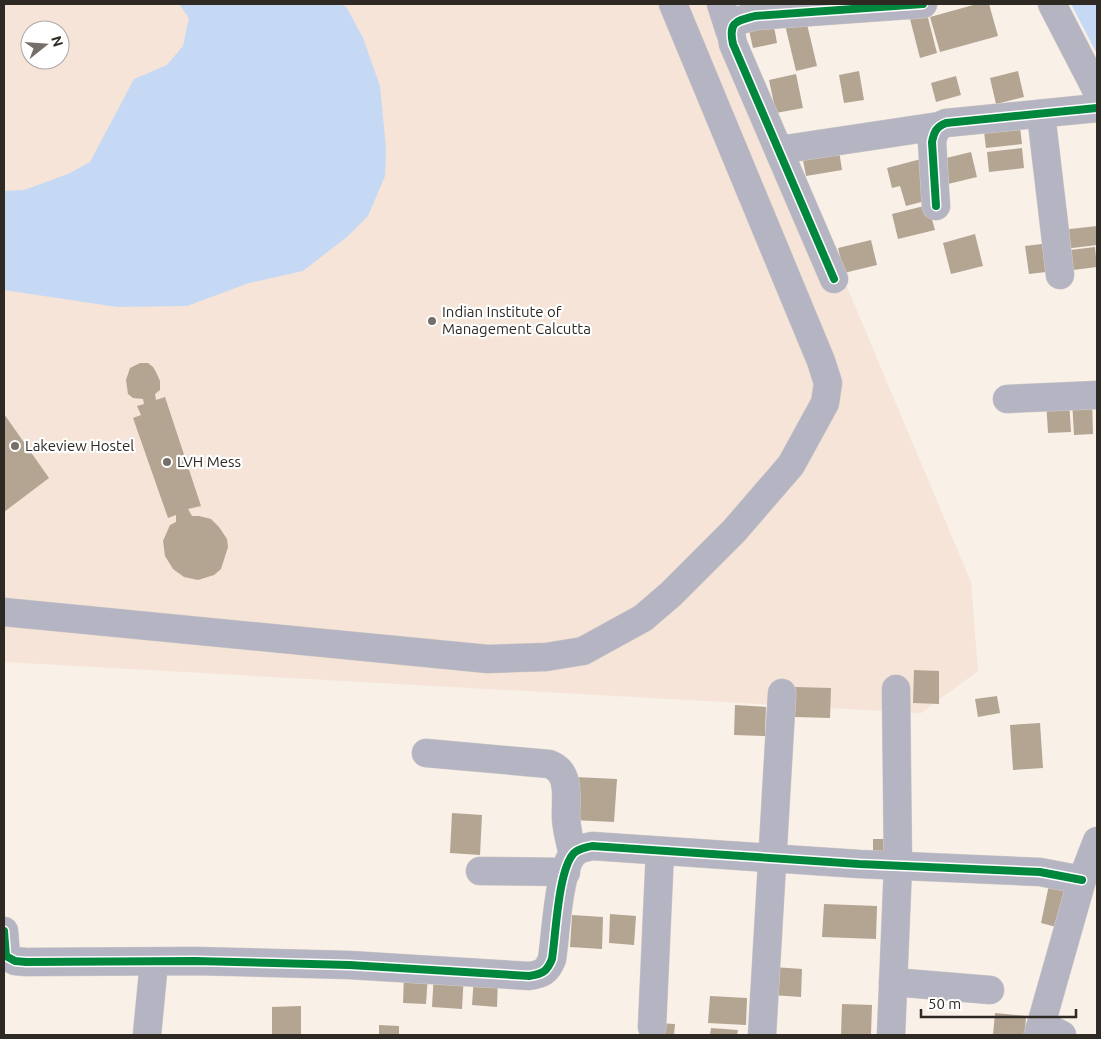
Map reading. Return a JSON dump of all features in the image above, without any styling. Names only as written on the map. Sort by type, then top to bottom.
[{"type":"street","points":[[4,612],[488,659],[546,657],[583,651],[643,618],[671,594],[734,531],[791,465],[825,404],[828,383],[822,361],[673,4]]},
{"type":"street","points":[[721,4],[733,44],[834,279]]},
{"type":"street","points":[[730,32],[733,26],[741,20],[784,9],[923,4]]},
{"type":"street","points":[[1052,4],[1097,92]]},
{"type":"street","points":[[779,150],[939,126],[946,123],[1097,108]]},
{"type":"street","points":[[1040,114],[1060,275]]},
{"type":"street","points":[[936,206],[932,142],[934,133],[939,126]]},
{"type":"street","points":[[1007,399],[1097,395]]},
{"type":"street","points":[[891,1035],[898,866],[896,689]]},
{"type":"street","points":[[762,1035],[782,693]]},
{"type":"street","points":[[4,931],[6,956],[9,961],[349,965],[529,976],[541,974],[549,968],[552,960],[560,894],[569,863],[566,783],[563,774],[557,767],[549,764],[426,753]]},
{"type":"street","points":[[1046,1033],[1082,880],[1097,841]]},
{"type":"street","points":[[480,871],[569,863],[580,849],[592,846],[898,866],[1040,872],[1082,880]]},
{"type":"street","points":[[652,1027],[660,851]]},
{"type":"street","points":[[147,1035],[154,962]]},
{"type":"street","points":[[893,982],[990,990]]},
{"type":"shaded area","name":"Indian Institute of Management Calcutta","points":[[4,4],[728,4],[971,582],[978,671],[921,713],[4,662]]},
{"type":"water","points":[[179,4],[342,4],[347,8],[363,38],[380,86],[386,149],[385,176],[368,216],[348,236],[303,271],[249,283],[187,306],[117,307],[4,290],[4,191],[24,190],[68,174],[90,162],[134,79],[167,65],[183,46],[189,18]]},
{"type":"water","points":[[1071,4],[1097,4],[1097,54]]},
{"type":"building","points":[[977,4],[989,4],[998,36],[940,52],[930,17]]},
{"type":"building","points":[[927,14],[937,53],[920,58],[910,19]]},
{"type":"building","points":[[806,20],[817,66],[796,71],[785,25]]},
{"type":"building","points":[[773,21],[777,43],[753,48],[748,26]]},
{"type":"building","points":[[859,71],[864,100],[844,103],[839,75]]},
{"type":"building","points":[[1018,71],[1024,97],[996,104],[990,78]]},
{"type":"building","points":[[796,74],[803,108],[776,113],[769,80]]},
{"type":"building","points":[[956,76],[961,95],[936,102],[931,83]]},
{"type":"building","points":[[1019,119],[1022,144],[986,148],[983,124]]},
{"type":"building","points":[[838,144],[842,170],[806,176],[801,150]]},
{"type":"building","points":[[1022,148],[1024,168],[989,172],[987,152]]},
{"type":"building","points":[[971,152],[977,177],[948,184],[942,159]]},
{"type":"building","points":[[921,159],[926,180],[921,181],[925,201],[906,206],[900,186],[892,188],[887,168]]},
{"type":"building","points":[[928,205],[935,230],[898,239],[892,214]]},
{"type":"building","points":[[1097,226],[1097,245],[1064,249],[1061,230]]},
{"type":"building","points":[[975,234],[983,266],[951,274],[943,243]]},
{"type":"building","points":[[871,240],[877,265],[844,273],[838,248]]},
{"type":"building","points":[[1050,243],[1054,271],[1029,274],[1025,246]]},
{"type":"building","points":[[1095,247],[1097,267],[1065,271],[1062,251]]},
{"type":"building","name":"LVH Mess","points":[[140,363],[148,363],[153,367],[160,381],[160,390],[155,394],[156,400],[165,397],[201,506],[188,509],[192,516],[211,519],[227,539],[228,547],[221,569],[214,575],[198,580],[184,577],[173,569],[165,556],[163,541],[170,525],[176,522],[176,515],[168,518],[133,418],[141,415],[137,406],[144,404],[143,399],[133,398],[128,394],[126,380],[130,368]]},
{"type":"building","points":[[1092,399],[1093,434],[1074,435],[1072,400]]},
{"type":"building","points":[[1069,400],[1071,432],[1048,433],[1046,401]]},
{"type":"building","name":"Lakeview Hostel","points":[[4,414],[49,478],[4,512]]},
{"type":"building","points":[[914,670],[939,671],[939,704],[913,703]]},
{"type":"building","points":[[795,687],[831,688],[830,718],[795,717]]},
{"type":"building","points":[[997,696],[1000,713],[978,717],[975,699]]},
{"type":"building","points":[[735,705],[766,707],[765,736],[734,735]]},
{"type":"building","points":[[1040,723],[1043,768],[1013,770],[1010,725]]},
{"type":"building","points":[[575,777],[617,779],[614,822],[572,820]]},
{"type":"building","points":[[452,813],[482,815],[480,855],[450,853]]},
{"type":"building","points":[[873,839],[890,839],[890,855],[873,854]]},
{"type":"building","points":[[1050,880],[1070,885],[1060,928],[1041,923]]},
{"type":"building","points":[[824,904],[877,906],[876,939],[822,937]]},
{"type":"building","points":[[610,914],[636,916],[634,945],[609,943]]},
{"type":"building","points":[[572,915],[603,917],[602,949],[570,947]]},
{"type":"building","points":[[774,967],[802,969],[801,997],[772,995]]},
{"type":"building","points":[[434,972],[464,973],[462,1009],[432,1007]]},
{"type":"building","points":[[404,974],[428,975],[426,1004],[403,1003]]},
{"type":"building","points":[[474,976],[498,978],[497,1007],[472,1005]]},
{"type":"building","points":[[710,996],[747,998],[746,1025],[708,1023]]},
{"type":"building","points":[[842,1004],[872,1005],[871,1035],[841,1035]]},
{"type":"building","points":[[301,1006],[301,1035],[272,1035],[272,1007]]},
{"type":"building","points":[[995,1013],[1026,1016],[1025,1035],[993,1035]]},
{"type":"building","points":[[657,1023],[675,1024],[674,1035],[657,1035]]},
{"type":"building","points":[[379,1025],[399,1026],[399,1035],[379,1035]]},
{"type":"building","points":[[711,1028],[738,1030],[737,1035],[710,1035]]},
{"type":"cycle path","points":[[834,279],[733,44],[733,27],[738,21],[755,16],[923,4]]},
{"type":"cycle path","points":[[936,206],[932,142],[936,130],[940,126],[946,123],[1097,108]]},
{"type":"cycle path","points":[[4,931],[6,956],[15,961],[26,962],[195,961],[349,965],[529,976],[544,972],[552,959],[558,903],[564,873],[569,861],[576,851],[592,846],[859,864],[1040,872],[1082,880]]},
{"type":"place","name":"Indian Institute of Management Calcutta","points":[[432,321]]},
{"type":"place","name":"Lakeview Hostel","points":[[15,446]]},
{"type":"place","name":"LVH Mess","points":[[167,462]]}]
